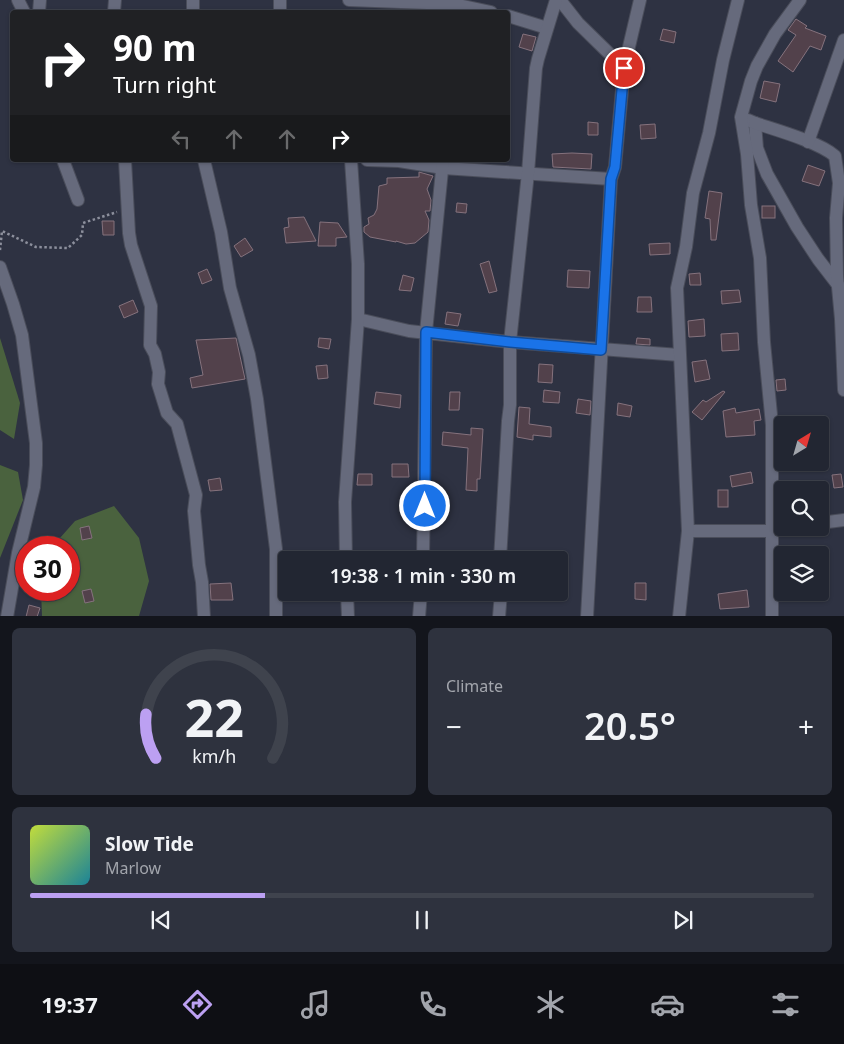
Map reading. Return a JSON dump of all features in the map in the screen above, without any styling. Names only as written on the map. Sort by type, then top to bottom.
[{"type":"street","points":[[349,0],[371,7],[417,1],[472,10]]},
{"type":"street","points":[[501,551],[510,405],[510,342],[528,173],[536,68],[556,0]]},
{"type":"street","points":[[560,0],[578,23],[624,68]]},
{"type":"street","points":[[588,616],[611,179],[615,167],[624,68],[640,0]]},
{"type":"street","points":[[679,616],[688,531],[677,288],[686,247],[693,193],[709,133],[723,60],[738,0]]},
{"type":"street","points":[[772,616],[772,424],[764,342],[760,258],[751,205],[747,154],[741,117],[751,81],[761,58],[775,34],[800,0]]},
{"type":"street","points":[[510,17],[547,28]]},
{"type":"street","points":[[808,142],[844,40]]},
{"type":"street","points":[[741,117],[808,142],[834,154],[840,183],[836,218],[841,288],[844,390]]},
{"type":"street","points":[[755,123],[757,148],[767,174],[796,227],[841,288]]},
{"type":"street","points":[[63,162],[78,200]]},
{"type":"street","points":[[125,162],[131,245],[151,306],[150,345],[155,354],[159,372],[158,384],[167,413],[176,424],[196,495],[194,511],[204,616]]},
{"type":"street","points":[[204,162],[221,232],[230,288],[248,355],[257,399],[276,549],[276,616]]},
{"type":"street","points":[[346,551],[345,502],[358,319],[358,264],[351,162]]},
{"type":"street","points":[[414,162],[611,179]]},
{"type":"street","points":[[423,551],[426,332],[443,164]]},
{"type":"street","points":[[0,267],[22,335],[36,458],[34,487],[18,553],[7,616]]},
{"type":"street","points":[[358,319],[408,332],[426,332],[601,350],[679,355]]},
{"type":"street","points":[[829,522],[844,521]]},
{"type":"street","points":[[688,531],[774,531]]},
{"type":"street","points":[[348,601],[348,616]]},
{"type":"street","points":[[419,616],[420,601]]},
{"type":"street","points":[[499,616],[500,601]]},
{"type":"path","points":[[0,250],[2,231],[36,247],[68,248],[82,235],[83,223],[128,208]]},
{"type":"green space","points":[[0,338],[20,403],[14,439],[0,430]]},
{"type":"green space","points":[[0,465],[18,472],[23,500],[0,558]]},
{"type":"green space","points":[[114,506],[139,538],[149,581],[139,616],[42,616],[41,601],[80,601],[80,536],[62,536],[75,521]]},
{"type":"building","points":[[796,19],[807,26],[805,28],[826,36],[821,50],[810,46],[793,72],[778,61],[796,35],[788,30]]},
{"type":"building","points":[[663,29],[676,32],[674,43],[660,40]]},
{"type":"building","points":[[523,34],[536,37],[532,51],[519,47]]},
{"type":"building","points":[[764,81],[780,84],[776,102],[760,98]]},
{"type":"building","points":[[588,122],[598,123],[598,135],[588,135]]},
{"type":"building","points":[[655,124],[656,138],[641,139],[640,125]]},
{"type":"building","points":[[552,154],[592,154],[591,169],[553,167]]},
{"type":"building","points":[[808,165],[825,171],[819,186],[802,181]]},
{"type":"building","points":[[419,172],[433,176],[427,189],[431,200],[430,211],[425,211],[429,220],[428,232],[415,243],[406,244],[370,237],[364,232],[364,227],[369,224],[368,218],[374,215],[377,209],[379,186],[387,184],[387,178],[419,177]]},
{"type":"building","points":[[709,191],[722,193],[716,240],[711,240],[710,219],[705,218]]},
{"type":"building","points":[[457,203],[467,204],[466,213],[456,212]]},
{"type":"building","points":[[762,206],[775,206],[775,218],[762,218]]},
{"type":"building","points":[[304,217],[316,241],[286,243],[284,228],[289,227],[288,218]]},
{"type":"building","points":[[102,221],[114,221],[114,235],[103,235]]},
{"type":"building","points":[[320,222],[338,223],[347,237],[336,238],[336,246],[318,246]]},
{"type":"building","points":[[245,238],[253,250],[241,257],[234,246]]},
{"type":"building","points":[[670,243],[670,254],[650,255],[649,244]]},
{"type":"building","points":[[489,261],[497,291],[489,293],[480,264]]},
{"type":"building","points":[[207,269],[212,280],[202,284],[198,273]]},
{"type":"building","points":[[568,270],[590,271],[589,288],[567,287]]},
{"type":"building","points":[[700,273],[701,285],[690,285],[689,274]]},
{"type":"building","points":[[403,275],[414,278],[411,291],[399,290]]},
{"type":"building","points":[[739,290],[741,302],[722,304],[721,291]]},
{"type":"building","points":[[638,297],[651,297],[652,312],[637,312]]},
{"type":"building","points":[[133,300],[138,312],[124,318],[119,306]]},
{"type":"building","points":[[447,312],[461,314],[458,326],[445,324]]},
{"type":"building","points":[[704,319],[705,336],[689,337],[688,321]]},
{"type":"building","points":[[738,333],[739,350],[722,351],[721,334]]},
{"type":"building","points":[[236,338],[245,379],[192,388],[190,378],[203,375],[196,340]]},
{"type":"building","points":[[319,338],[331,339],[329,349],[318,347]]},
{"type":"building","points":[[637,338],[650,339],[650,345],[636,344]]},
{"type":"building","points":[[706,360],[710,379],[695,382],[692,362]]},
{"type":"building","points":[[539,364],[553,365],[552,383],[538,382]]},
{"type":"building","points":[[327,365],[328,378],[318,379],[316,366]]},
{"type":"building","points":[[785,379],[786,390],[777,391],[776,380]]},
{"type":"building","points":[[544,390],[560,392],[559,403],[543,402]]},
{"type":"building","points":[[723,391],[725,392],[702,420],[692,412],[703,400],[706,402]]},
{"type":"building","points":[[376,392],[401,395],[400,408],[374,404]]},
{"type":"building","points":[[450,392],[460,392],[459,410],[449,410]]},
{"type":"building","points":[[578,399],[591,401],[590,415],[576,413]]},
{"type":"building","points":[[618,403],[632,406],[630,417],[617,415]]},
{"type":"building","points":[[519,407],[530,408],[529,424],[551,427],[551,437],[533,435],[533,440],[517,437]]},
{"type":"building","points":[[735,408],[736,413],[759,409],[761,420],[754,421],[755,435],[726,437],[723,411]]},
{"type":"building","points":[[471,428],[483,429],[480,479],[477,479],[477,491],[466,490],[468,448],[442,445],[443,432],[471,435]]},
{"type":"building","points":[[392,464],[408,464],[409,477],[392,477]]},
{"type":"building","points":[[751,472],[753,483],[732,487],[730,476]]},
{"type":"building","points":[[358,474],[372,474],[372,485],[357,485]]},
{"type":"building","points":[[841,474],[843,487],[834,488],[832,475]]},
{"type":"building","points":[[220,478],[222,490],[210,491],[208,480]]},
{"type":"building","points":[[718,490],[728,490],[728,507],[718,507]]},
{"type":"building","points":[[89,526],[92,538],[82,540],[80,528]]},
{"type":"building","points":[[231,583],[233,600],[211,600],[210,584]]},
{"type":"building","points":[[635,583],[646,583],[646,600],[635,599]]},
{"type":"building","points":[[91,589],[94,601],[85,603],[82,591]]},
{"type":"building","points":[[747,590],[749,607],[720,609],[718,594]]},
{"type":"building","points":[[29,605],[40,608],[37,616],[26,616]]},
{"type":"route","points":[[425,506],[426,332],[601,350],[611,179],[615,167],[624,68]]}]
